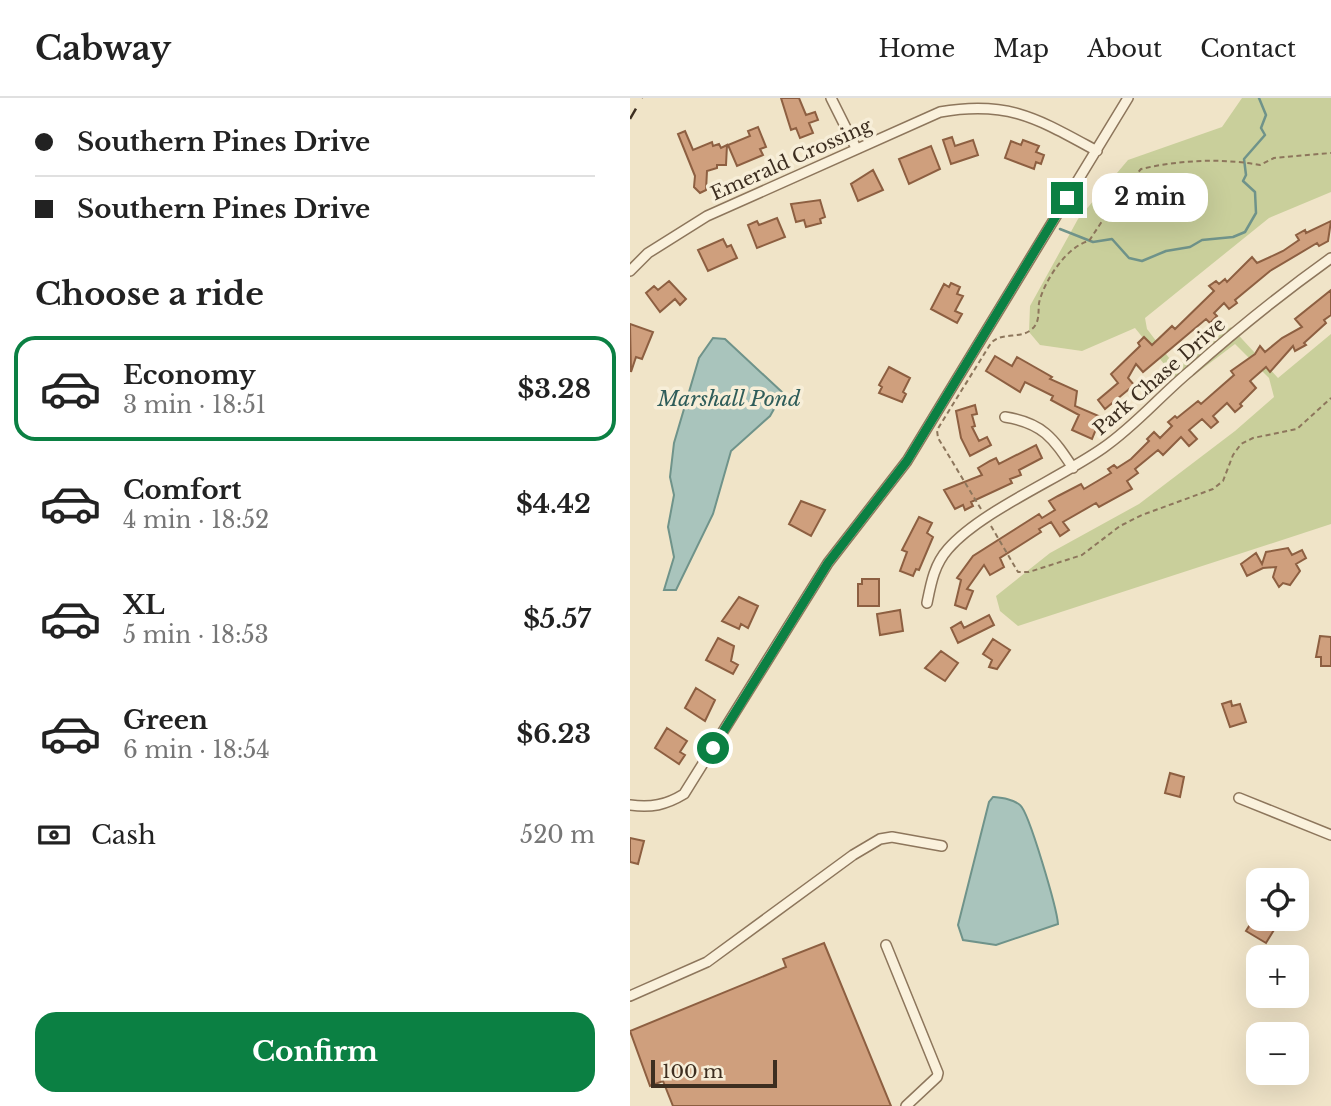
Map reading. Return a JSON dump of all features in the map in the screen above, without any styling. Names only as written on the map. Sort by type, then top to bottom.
[{"type":"street","points":[[831,98],[856,148]]},
{"type":"street","points":[[630,805],[646,807],[668,804],[684,794],[828,563],[907,461],[1008,290],[1097,152],[1128,98]]},
{"type":"street","name":"Emerald Crossing","points":[[630,271],[648,253],[688,226],[940,112],[974,106],[1005,109],[1040,120],[1097,152]]},
{"type":"street","name":"Park Chase Drive","points":[[927,603],[933,571],[947,550],[987,519],[1073,468],[1136,423],[1188,372],[1292,286],[1331,258]]},
{"type":"street","points":[[1005,417],[1029,421],[1053,439],[1073,468]]},
{"type":"street","points":[[1239,799],[1331,835]]},
{"type":"street","points":[[630,996],[707,962],[853,855],[880,839],[892,837],[942,846]]},
{"type":"street","points":[[886,945],[938,1073],[937,1077],[905,1106]]},
{"type":"path","points":[[1331,153],[1274,158],[1260,164],[1245,160],[1197,161],[1141,169],[1120,194],[1089,241],[1078,244],[1064,260],[1043,293],[1037,322],[1032,329],[1023,334],[998,336],[991,343],[937,430],[938,438],[1018,572],[1029,572],[1082,555],[1120,526],[1142,514],[1213,489],[1223,481],[1233,455],[1241,444],[1253,438],[1297,429],[1331,398]]},
{"type":"green space","points":[[1242,98],[1331,98],[1331,192],[1269,218],[1145,318],[1147,329],[1176,367],[1231,327],[1278,378],[1331,334],[1331,524],[1018,626],[1000,611],[996,596],[1050,553],[1139,504],[1235,431],[1274,397],[1269,378],[1235,344],[1181,385],[1135,328],[1082,351],[1040,345],[1029,332],[1030,306],[1078,219],[1128,160],[1222,127]]},
{"type":"water","name":"Marshall Pond","points":[[713,338],[725,339],[783,393],[770,416],[731,451],[713,514],[676,590],[664,590],[674,557],[668,527],[674,495],[670,477],[674,443],[699,358]]},
{"type":"water","points":[[993,797],[1014,801],[1024,812],[1042,862],[1058,924],[996,945],[963,940],[958,925],[989,802]]},
{"type":"building","points":[[781,98],[799,98],[806,115],[815,112],[818,120],[809,123],[813,133],[800,138],[796,128],[791,130]]},
{"type":"building","points":[[758,127],[766,147],[760,149],[763,155],[737,166],[728,145],[750,136],[748,131]]},
{"type":"building","points":[[685,131],[693,150],[712,142],[713,146],[719,144],[721,148],[727,145],[726,165],[717,165],[717,168],[707,171],[706,190],[700,193],[694,187],[695,176],[678,134]]},
{"type":"building","points":[[952,137],[955,146],[973,140],[978,155],[951,164],[943,140]]},
{"type":"building","points":[[1023,140],[1039,146],[1036,152],[1044,155],[1041,164],[1036,162],[1034,169],[1005,158],[1011,141],[1021,145]]},
{"type":"building","points":[[931,146],[940,169],[909,184],[899,159]]},
{"type":"building","points":[[873,170],[883,190],[858,201],[851,184]]},
{"type":"building","points":[[820,200],[825,217],[820,219],[821,223],[806,227],[804,220],[796,222],[791,204]]},
{"type":"building","points":[[777,218],[785,237],[757,248],[748,225],[757,221],[759,225]]},
{"type":"building","points":[[1331,221],[1328,241],[1319,246],[1317,243],[1270,271],[1235,300],[1237,303],[1229,309],[1224,303],[1214,313],[1217,316],[1210,323],[1206,319],[1143,372],[1136,364],[1128,378],[1134,385],[1105,409],[1098,400],[1118,383],[1111,374],[1140,346],[1138,343],[1144,337],[1152,345],[1172,326],[1175,329],[1214,291],[1209,286],[1216,281],[1219,284],[1225,279],[1227,282],[1252,257],[1257,263],[1299,240],[1296,235]]},
{"type":"building","points":[[723,239],[727,247],[731,245],[737,258],[708,271],[698,250]]},
{"type":"building","points":[[669,281],[686,299],[680,305],[675,299],[660,312],[646,293],[654,286],[658,290]]},
{"type":"building","points":[[951,283],[960,287],[957,294],[963,296],[955,311],[962,314],[957,323],[931,309],[944,284],[949,287]]},
{"type":"building","points":[[1331,290],[1331,315],[1324,320],[1326,323],[1304,343],[1306,345],[1295,351],[1293,346],[1270,372],[1266,367],[1250,381],[1256,388],[1235,412],[1227,403],[1213,416],[1218,422],[1211,428],[1202,419],[1189,430],[1197,439],[1189,446],[1181,437],[1163,455],[1158,450],[1135,469],[1138,473],[1127,481],[1132,489],[1099,507],[1096,503],[1063,522],[1069,530],[1060,536],[1051,522],[1039,529],[1041,532],[1000,558],[1004,567],[990,575],[984,565],[967,589],[973,591],[966,609],[955,605],[961,580],[957,578],[973,556],[1039,514],[1042,518],[1055,510],[1049,501],[1081,484],[1084,489],[1111,473],[1108,469],[1114,465],[1117,468],[1131,459],[1154,432],[1160,438],[1172,426],[1168,422],[1198,401],[1201,404],[1234,375],[1231,371],[1255,354],[1260,346],[1265,352],[1302,327],[1295,319]]},
{"type":"building","points":[[630,324],[653,332],[642,359],[636,357],[631,372]]},
{"type":"building","points":[[995,356],[1012,366],[1017,357],[1052,377],[1050,379],[1077,391],[1075,406],[1101,417],[1092,439],[1072,430],[1079,415],[1051,400],[1053,396],[1025,382],[1020,392],[986,371]]},
{"type":"building","points":[[889,367],[910,378],[903,392],[906,394],[902,402],[879,393],[882,387],[879,385]]},
{"type":"building","points":[[975,405],[977,414],[972,415],[975,426],[972,427],[979,441],[987,437],[991,445],[970,456],[961,438],[956,411]]},
{"type":"building","points":[[1036,445],[1042,458],[1019,470],[1021,475],[1010,479],[1012,483],[971,502],[973,506],[965,510],[963,505],[955,509],[944,490],[982,475],[978,468],[996,458],[999,464]]},
{"type":"building","points":[[801,501],[825,510],[811,536],[789,524]]},
{"type":"building","points":[[919,517],[932,523],[927,533],[933,537],[919,570],[916,569],[913,576],[900,571],[907,552],[902,550]]},
{"type":"building","points":[[1288,548],[1292,555],[1302,550],[1306,558],[1296,564],[1300,571],[1290,585],[1283,583],[1279,587],[1273,577],[1276,567],[1263,568],[1247,576],[1241,564],[1256,553],[1262,564],[1266,552]]},
{"type":"building","points":[[862,579],[879,579],[879,606],[858,606],[858,584],[862,584]]},
{"type":"building","points":[[739,597],[758,606],[748,628],[741,624],[739,629],[722,621]]},
{"type":"building","points":[[900,610],[903,631],[880,635],[877,614]]},
{"type":"building","points":[[989,615],[994,625],[958,643],[951,628],[961,622],[964,628]]},
{"type":"building","points":[[1320,636],[1331,637],[1331,666],[1321,666],[1321,657],[1316,657]]},
{"type":"building","points":[[718,638],[734,646],[731,661],[738,665],[733,674],[706,660]]},
{"type":"building","points":[[993,639],[1010,650],[997,669],[989,667],[992,660],[983,654]]},
{"type":"building","points":[[941,651],[958,663],[945,681],[925,668]]},
{"type":"building","points":[[696,688],[715,700],[705,721],[685,708]]},
{"type":"building","points":[[1231,701],[1232,706],[1240,704],[1246,722],[1230,727],[1222,704]]},
{"type":"building","points":[[667,728],[687,741],[680,752],[685,755],[679,764],[655,748]]},
{"type":"building","points":[[1170,773],[1184,777],[1180,797],[1165,793]]},
{"type":"building","points":[[630,838],[644,841],[638,864],[630,862]]},
{"type":"building","points":[[1246,931],[1273,931],[1266,943]]},
{"type":"building","points":[[824,943],[891,1106],[673,1106],[663,1081],[650,1086],[630,1031],[786,967],[783,959]]},
{"type":"waterway","points":[[1060,229],[1093,242],[1112,239],[1129,258],[1142,261],[1166,251],[1190,247],[1202,240],[1233,237],[1245,232],[1256,213],[1255,192],[1243,181],[1246,175],[1244,159],[1265,135],[1261,128],[1266,115],[1259,98]]},
{"type":"railway","points":[[630,119],[642,98]]},
{"type":"route","points":[[713,748],[828,563],[907,461],[1008,290],[1067,198]]}]
